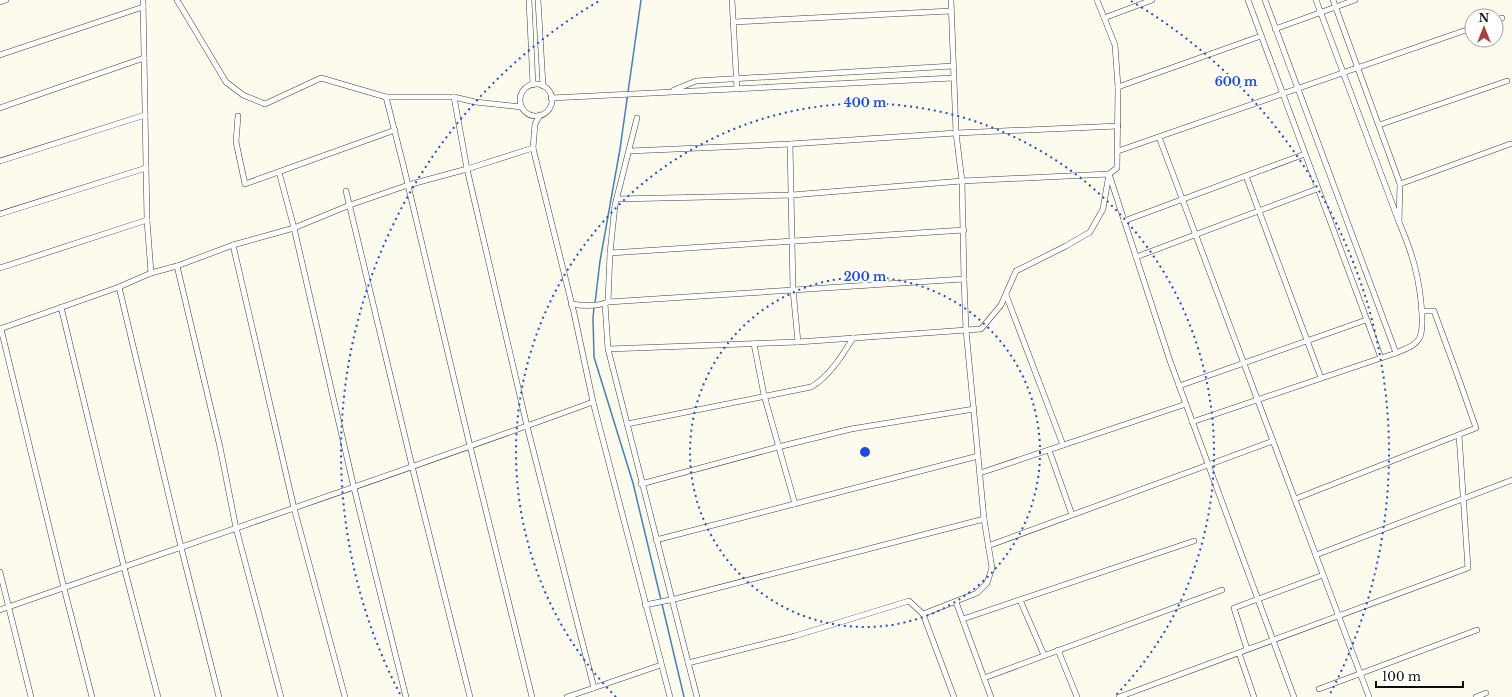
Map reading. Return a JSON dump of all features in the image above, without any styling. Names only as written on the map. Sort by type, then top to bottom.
[{"type":"street","points":[[0,2],[6,0]]},
{"type":"street","points":[[143,0],[147,220],[151,273]]},
{"type":"street","points":[[177,0],[226,82],[243,95],[265,104],[321,78],[386,97],[454,97],[475,102],[521,107],[532,115],[540,115]]},
{"type":"street","points":[[529,0],[533,85]]},
{"type":"street","points":[[538,0],[543,86]]},
{"type":"street","points":[[732,0],[737,88]]},
{"type":"street","points":[[924,614],[977,593],[987,583],[992,568],[984,519],[966,330],[962,181],[956,133],[950,0]]},
{"type":"street","points":[[616,199],[792,195],[962,181],[1109,174],[1118,168],[1118,88],[1115,45],[1097,0]]},
{"type":"street","points":[[1104,18],[1152,0]]},
{"type":"street","points":[[1248,0],[1381,358]]},
{"type":"street","points":[[1265,0],[1396,353]]},
{"type":"street","points":[[1192,422],[1396,353],[1414,345],[1420,338],[1422,326],[1421,291],[1410,248],[1316,0]]},
{"type":"street","points":[[1333,0],[1400,184],[1399,222]]},
{"type":"street","points":[[1275,28],[1355,0]]},
{"type":"street","points":[[0,54],[143,7]]},
{"type":"street","points":[[734,22],[951,11]]},
{"type":"street","points":[[1118,151],[1464,31]]},
{"type":"street","points":[[1118,88],[1261,36]]},
{"type":"street","points":[[0,108],[144,58]]},
{"type":"street","points":[[670,92],[696,81],[953,66]]},
{"type":"street","points":[[551,98],[954,78]]},
{"type":"street","points":[[1379,125],[1507,81]]},
{"type":"street","points":[[521,107],[521,95],[525,89],[533,85],[543,86],[550,93],[550,107],[540,115],[535,124],[533,148],[594,402],[645,605],[670,697]]},
{"type":"street","points":[[386,97],[532,697]]},
{"type":"street","points":[[454,97],[467,169],[527,426],[594,688]]},
{"type":"street","points":[[0,161],[145,114]]},
{"type":"street","points":[[238,116],[236,142],[245,184],[395,130]]},
{"type":"street","points":[[637,118],[616,199],[605,303],[608,349],[641,484],[697,697]]},
{"type":"street","points":[[629,151],[790,144],[956,133],[1118,126]]},
{"type":"street","points":[[1160,137],[1369,697]]},
{"type":"street","points":[[790,144],[793,290],[798,342]]},
{"type":"street","points":[[1400,184],[1510,144]]},
{"type":"street","points":[[92,697],[0,329],[119,287],[151,273],[177,266],[233,245],[294,228],[350,205],[408,185],[467,169],[533,148]]},
{"type":"street","points":[[1124,221],[1305,154]]},
{"type":"street","points":[[0,214],[146,168]]},
{"type":"street","points":[[279,172],[294,228],[354,488],[406,697]]},
{"type":"street","points":[[1109,174],[1179,386],[1294,697]]},
{"type":"street","points":[[608,349],[798,342],[981,329],[1001,305],[1016,271],[1090,232],[1103,208],[1109,174]]},
{"type":"street","points":[[1246,176],[1321,378]]},
{"type":"street","points":[[1136,257],[1317,189]]},
{"type":"street","points":[[346,192],[412,466],[470,697]]},
{"type":"street","points":[[0,268],[147,220]]},
{"type":"street","points":[[610,253],[964,230]]},
{"type":"street","points":[[233,245],[294,508],[345,697]]},
{"type":"street","points":[[177,266],[220,446],[236,528],[281,697]]},
{"type":"street","points":[[571,304],[583,306],[605,303],[964,279]]},
{"type":"street","points":[[119,287],[218,697]]},
{"type":"street","points":[[1006,295],[1063,445]]},
{"type":"street","points":[[60,307],[124,567],[158,697]]},
{"type":"street","points":[[1295,499],[1476,428],[1434,311],[1422,311]]},
{"type":"street","points":[[1179,386],[1366,320]]},
{"type":"street","points":[[627,424],[811,386],[821,381],[853,338]]},
{"type":"street","points":[[754,344],[764,395],[795,504]]},
{"type":"street","points":[[0,610],[354,488],[594,402]]},
{"type":"street","points":[[980,473],[1186,404]]},
{"type":"street","points":[[641,484],[851,429],[974,409]]},
{"type":"street","points":[[1118,697],[1468,568],[1459,435]]},
{"type":"street","points":[[988,546],[1273,441]]},
{"type":"street","points":[[1049,450],[1072,515]]},
{"type":"street","points":[[656,540],[978,456]]},
{"type":"street","points":[[1316,555],[1512,480]]},
{"type":"street","points":[[645,605],[671,600],[984,519]]},
{"type":"street","points":[[962,619],[1194,541]]},
{"type":"street","points":[[0,572],[31,697]]},
{"type":"street","points":[[1247,649],[1234,608],[1324,575]]},
{"type":"street","points":[[984,678],[1222,590]]},
{"type":"street","points":[[1020,600],[1044,656]]},
{"type":"street","points":[[688,663],[795,636],[909,602],[924,614],[954,697]]},
{"type":"street","points":[[956,602],[991,697]]},
{"type":"street","points":[[1319,689],[1477,630]]},
{"type":"street","points":[[1058,650],[1077,697]]},
{"type":"street","points":[[1239,653],[1254,697]]},
{"type":"street","points":[[567,697],[661,665]]},
{"type":"street","points":[[1476,697],[1486,694]]},
{"type":"waterway","points":[[595,303],[600,261],[620,149],[641,0]]},
{"type":"waterway","points":[[594,307],[594,357],[633,483],[661,600]]},
{"type":"waterway","points":[[662,604],[684,697]]}]
